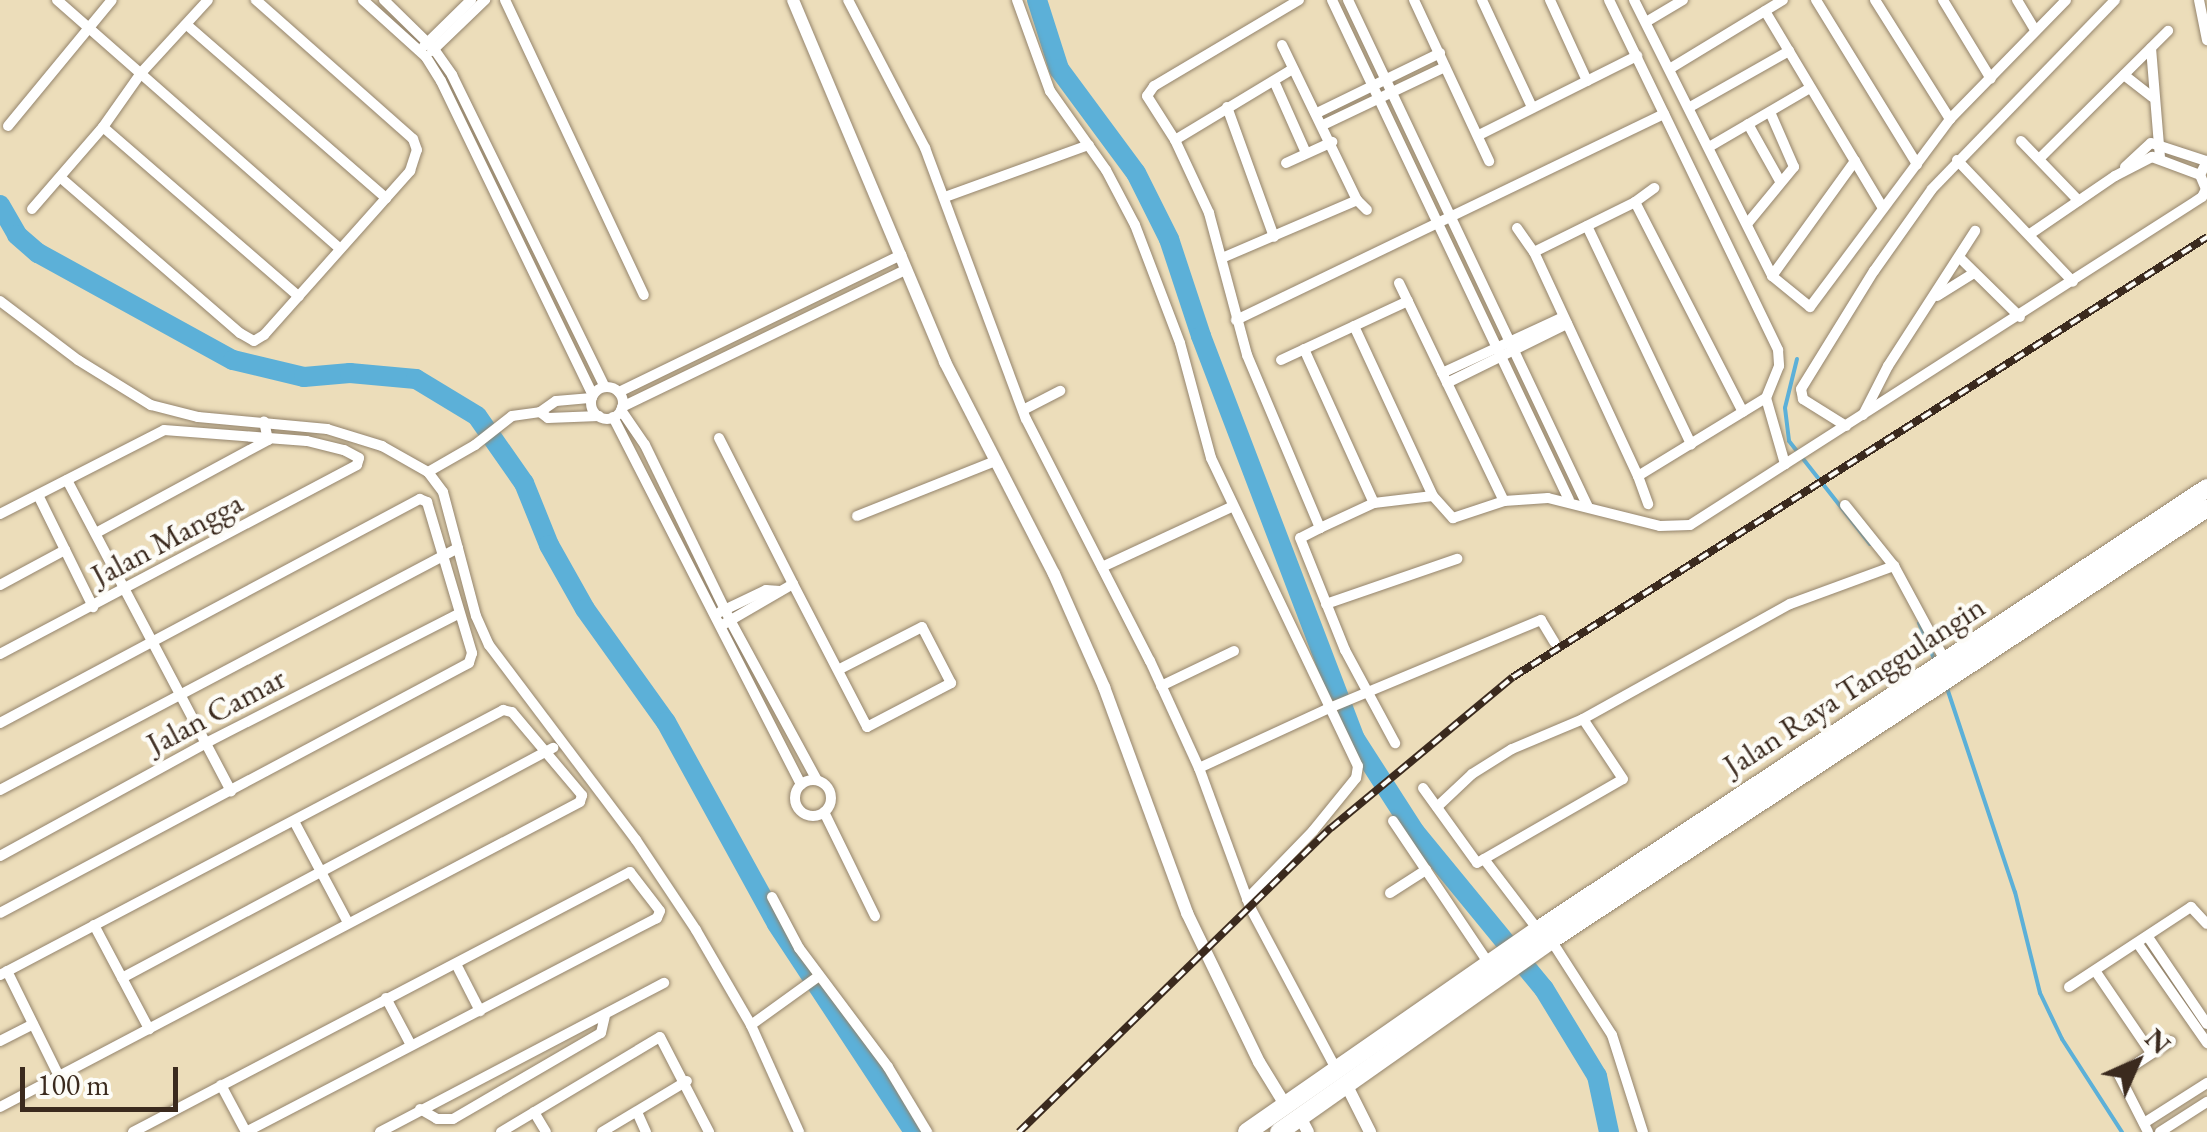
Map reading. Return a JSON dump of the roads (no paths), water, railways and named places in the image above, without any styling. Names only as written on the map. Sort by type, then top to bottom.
[{"type":"highway","name":"Jalan Raya Tanggulangin","points":[[1298,1119],[1342,1077],[1497,965],[2203,501]]},
{"type":"highway","points":[[1248,1132],[1298,1119]]},
{"type":"highway","points":[[1279,1132],[1298,1119]]},
{"type":"street","points":[[57,0],[339,248]]},
{"type":"street","points":[[8,126],[112,0]]},
{"type":"street","points":[[32,209],[103,127],[141,73],[208,0]]},
{"type":"street","points":[[61,178],[247,338],[254,341],[264,335],[412,167],[416,143],[256,0]]},
{"type":"street","points":[[364,0],[427,50],[599,416]]},
{"type":"street","points":[[384,0],[427,50],[527,228],[605,387],[619,392],[901,255]]},
{"type":"street","points":[[427,50],[471,0]]},
{"type":"street","points":[[427,50],[485,0]]},
{"type":"street","points":[[505,0],[644,295]]},
{"type":"street","points":[[794,0],[905,270],[1054,574],[1104,687],[1186,913],[1259,1062],[1298,1119]]},
{"type":"street","points":[[848,0],[925,148],[974,288],[1023,410],[1162,686],[1199,768],[1247,898],[1370,1132]]},
{"type":"street","points":[[1017,0],[1050,92],[1089,145],[1136,225],[1180,343],[1210,458],[1358,766],[1356,778],[1286,862],[1247,898]]},
{"type":"street","points":[[1299,0],[1154,86],[1148,100],[1175,140],[1209,214],[1236,320],[1320,528]]},
{"type":"street","points":[[1332,0],[1569,500]]},
{"type":"street","points":[[1348,0],[1587,505]]},
{"type":"street","points":[[1414,0],[1489,160]]},
{"type":"street","points":[[1482,0],[1532,107]]},
{"type":"street","points":[[1550,0],[1587,81]]},
{"type":"street","points":[[1609,0],[1778,350],[1779,366],[1766,398],[1638,476]]},
{"type":"street","points":[[1634,0],[1672,68],[1772,276],[1804,306],[1815,305],[1950,120],[2066,0]]},
{"type":"street","points":[[1646,22],[1683,0]]},
{"type":"street","points":[[1672,68],[1784,0]]},
{"type":"street","points":[[1816,0],[1916,164]]},
{"type":"street","points":[[1875,0],[1950,120]]},
{"type":"street","points":[[1944,0],[1990,79]]},
{"type":"street","points":[[2017,0],[2035,30]]},
{"type":"street","points":[[1846,426],[1803,399],[1802,389],[1874,271],[1957,160],[2115,0]]},
{"type":"street","points":[[2199,0],[2207,40]]},
{"type":"street","points":[[1765,11],[1883,208]]},
{"type":"street","points":[[186,25],[386,198]]},
{"type":"street","points":[[2039,159],[2168,31]]},
{"type":"street","points":[[1282,46],[1291,70],[1324,125],[1356,200],[1367,210]]},
{"type":"street","points":[[2150,48],[2152,97],[2162,144],[2160,157]]},
{"type":"street","points":[[1690,107],[1788,50]]},
{"type":"street","points":[[1316,112],[1440,53]]},
{"type":"street","points":[[1479,135],[1637,56]]},
{"type":"street","points":[[1324,125],[1445,66]]},
{"type":"street","points":[[1175,140],[1291,70]]},
{"type":"street","points":[[2124,75],[2152,97]]},
{"type":"street","points":[[1274,81],[1306,153]]},
{"type":"street","points":[[1709,147],[1810,88]]},
{"type":"street","points":[[1226,108],[1274,237]]},
{"type":"street","points":[[1747,224],[1794,164],[1770,112]]},
{"type":"street","points":[[1236,320],[1664,114]]},
{"type":"street","points":[[1748,124],[1780,181]]},
{"type":"street","points":[[103,127],[299,296]]},
{"type":"street","points":[[2021,141],[2079,201]]},
{"type":"street","points":[[1286,163],[1332,142]]},
{"type":"street","points":[[2030,234],[2115,176],[2145,146],[2162,144],[2207,161],[2200,174]]},
{"type":"street","points":[[945,197],[1089,145]]},
{"type":"street","points":[[1354,326],[1434,496],[1454,518],[1504,502],[1569,500],[1660,526],[1690,525],[2020,317],[2202,197],[2206,189],[2200,174],[2160,157],[2115,176]]},
{"type":"street","points":[[1957,160],[2073,282]]},
{"type":"street","points":[[1772,276],[1855,161]]},
{"type":"street","points":[[1534,252],[1636,202],[1654,188]]},
{"type":"street","points":[[1222,258],[1356,200]]},
{"type":"street","points":[[1636,202],[1743,412]]},
{"type":"street","points":[[1587,226],[1690,444]]},
{"type":"street","points":[[515,234],[527,228]]},
{"type":"street","points":[[1517,228],[1534,252],[1648,504]]},
{"type":"street","points":[[1862,416],[1888,366],[1975,231]]},
{"type":"street","points":[[1960,258],[2020,317]]},
{"type":"street","points":[[540,412],[548,418],[618,412],[905,270]]},
{"type":"street","points":[[1931,300],[1974,273]]},
{"type":"street","points":[[1399,283],[1504,502]]},
{"type":"street","points":[[0,301],[78,360],[150,405],[198,417],[264,421],[356,437],[428,472],[443,492],[482,633],[696,930],[751,1025],[799,1132]]},
{"type":"street","points":[[1281,360],[1408,301]]},
{"type":"street","points":[[1445,378],[1565,321]]},
{"type":"street","points":[[728,340],[736,354]]},
{"type":"street","points":[[1304,349],[1374,503]]},
{"type":"street","points":[[428,472],[475,445],[506,419],[540,412],[556,401],[592,397],[605,387]]},
{"type":"street","points":[[619,392],[618,412],[716,621],[801,785]]},
{"type":"street","points":[[1023,410],[1060,392]]},
{"type":"street","points":[[1766,398],[1790,462]]},
{"type":"street","points":[[618,412],[644,445],[817,780],[830,790],[830,806],[816,815],[800,809],[796,792],[801,785],[817,780]]},
{"type":"street","points":[[264,421],[268,440]]},
{"type":"street","points":[[0,514],[164,430],[268,440]]},
{"type":"street","points":[[718,438],[867,727],[951,684],[922,627],[838,670]]},
{"type":"street","points":[[96,534],[268,440]]},
{"type":"street","name":"Jalan Mangga","points":[[0,654],[356,465],[359,458],[344,450],[306,441],[268,440]]},
{"type":"street","points":[[858,516],[995,460]]},
{"type":"street","points":[[67,480],[231,791]]},
{"type":"street","points":[[38,494],[93,607]]},
{"type":"street","points":[[1395,743],[1364,693],[1300,538],[1374,503],[1434,496]]},
{"type":"street","points":[[0,723],[420,498],[426,502],[472,654],[469,663],[0,914]]},
{"type":"street","points":[[1845,505],[1889,568],[1947,667]]},
{"type":"street","points":[[1102,567],[1231,508]]},
{"type":"street","points":[[0,790],[458,548]]},
{"type":"street","points":[[0,585],[66,550]]},
{"type":"street","points":[[1326,604],[1457,559]]},
{"type":"street","points":[[1437,807],[1472,774],[1512,749],[1583,718],[1790,604],[1889,568]]},
{"type":"street","points":[[716,621],[793,584]]},
{"type":"street","name":"Jalan Camar","points":[[0,856],[206,743],[458,614]]},
{"type":"street","points":[[1199,768],[1364,693],[1541,620],[1554,642]]},
{"type":"street","points":[[1162,686],[1234,651]]},
{"type":"street","points":[[764,714],[778,707]]},
{"type":"street","points":[[0,1107],[59,1076],[347,922],[580,802],[582,795],[506,709],[4,973],[59,1076]]},
{"type":"street","points":[[1423,788],[1473,861],[1484,859],[1623,779],[1583,718]]},
{"type":"street","points":[[122,978],[562,742]]},
{"type":"street","points":[[824,812],[875,916]]},
{"type":"street","points":[[1393,821],[1497,965]]},
{"type":"street","points":[[295,822],[347,922]]},
{"type":"street","points":[[1484,859],[1612,1035],[1644,1132]]},
{"type":"street","points":[[1390,893],[1426,870]]},
{"type":"street","points":[[140,1130],[221,1085],[386,998],[630,872],[660,910],[656,918],[246,1132],[221,1085]]},
{"type":"street","points":[[648,894],[665,886]]},
{"type":"street","points":[[772,897],[818,977],[888,1067],[928,1132]]},
{"type":"street","points":[[2069,987],[2191,906],[2207,924]]},
{"type":"street","points":[[94,925],[148,1028]]},
{"type":"street","points":[[2148,936],[2207,1022]]},
{"type":"street","points":[[2138,944],[2207,1043]]},
{"type":"street","points":[[456,964],[480,1011]]},
{"type":"street","points":[[2096,972],[2150,1052]]},
{"type":"street","points":[[751,1025],[818,977]]},
{"type":"street","points":[[380,1132],[664,983]]},
{"type":"street","points":[[386,998],[411,1046]]},
{"type":"street","points":[[420,1109],[437,1119],[453,1119],[601,1033],[605,1016]]},
{"type":"street","points":[[0,1041],[33,1024]]},
{"type":"street","points":[[501,1132],[657,1038],[664,1040],[709,1132]]},
{"type":"street","points":[[2171,1041],[2122,1072],[2118,1080],[2146,1128],[2207,1082]]},
{"type":"street","points":[[608,1130],[686,1081]]},
{"type":"street","points":[[2160,1132],[2207,1102]]},
{"type":"street","points":[[534,1112],[546,1132]]},
{"type":"street","points":[[638,1112],[646,1132]]},
{"type":"waterway","points":[[1037,0],[1059,69],[1136,173],[1169,239],[1201,336],[1355,739],[1415,832],[1544,989],[1597,1076],[1609,1132]]},
{"type":"waterway","points":[[0,205],[17,235],[38,253],[233,360],[304,377],[350,373],[416,379],[477,416],[524,483],[549,545],[585,609],[666,722],[777,924],[914,1132]]},
{"type":"waterway","points":[[1797,359],[1785,408],[1789,441],[1870,544]]},
{"type":"waterway","points":[[1919,623],[1935,661]]},
{"type":"waterway","points":[[1947,688],[2015,892],[2040,993],[2062,1039],[2122,1132]]},
{"type":"railway","points":[[1019,1132],[1331,828],[1513,677],[2207,237]]}]
